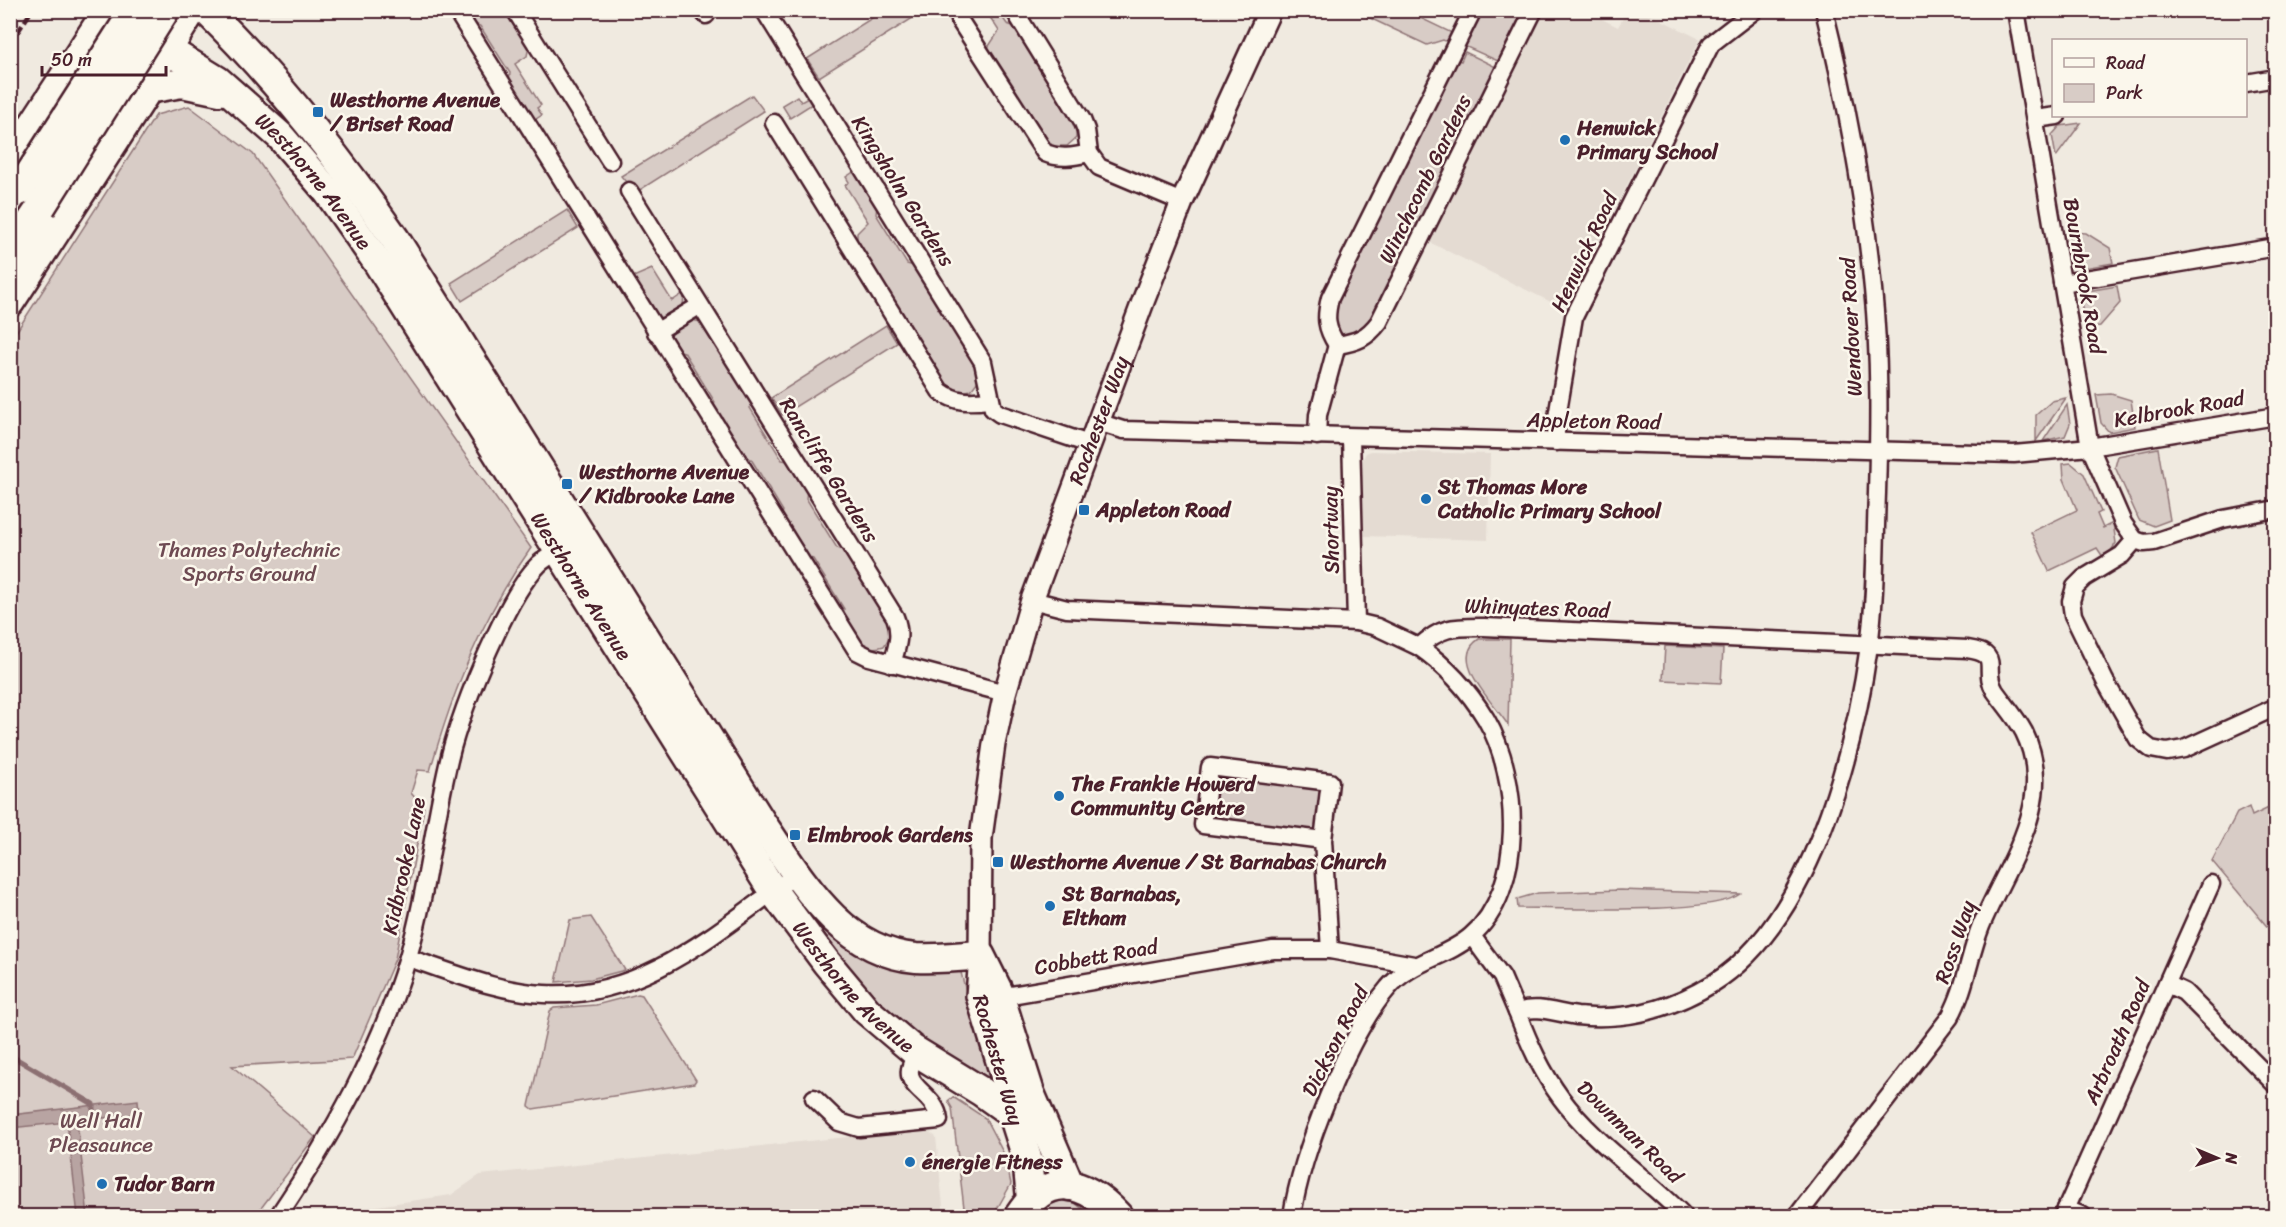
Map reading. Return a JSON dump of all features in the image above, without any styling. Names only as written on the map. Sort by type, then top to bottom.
[{"type":"highway","points":[[78,60],[86,31],[88,10]]},
{"type":"highway","points":[[23,200],[165,10]]},
{"type":"highway","points":[[10,302],[148,89],[164,48],[192,10]]},
{"type":"highway","name":"Westhorne Avenue","points":[[206,10],[248,51],[284,91],[357,186],[413,267],[570,543],[773,891],[826,962],[867,1011],[918,1053],[1013,1114]]},
{"type":"highway","points":[[10,160],[78,60],[118,12]]},
{"type":"highway","points":[[10,253],[23,200],[118,12]]},
{"type":"highway","name":"Westhorne Avenue","points":[[164,48],[218,81],[280,136],[328,192],[797,874],[838,924],[860,940],[884,950],[914,958],[980,955]]},
{"type":"highway","points":[[148,89],[182,83],[228,92]]},
{"type":"highway","name":"Rochester Way","points":[[980,955],[1000,997],[1030,1093],[1070,1186]]},
{"type":"highway","name":"Rochester Way","points":[[1013,1114],[1027,1158],[1025,1208]]},
{"type":"highway","points":[[1025,1208],[1044,1189],[1070,1186],[1084,1190],[1118,1216]]},
{"type":"street","points":[[456,10],[857,651],[892,664],[1005,693]]},
{"type":"street","points":[[515,10],[610,161]]},
{"type":"street","name":"Kingsholm Gardens","points":[[764,10],[983,362],[989,400]]},
{"type":"street","points":[[1014,10],[1082,120],[1086,130],[1089,153],[1099,167],[1182,202]]},
{"type":"street","name":"Rochester Way","points":[[1013,1114],[977,996],[983,811],[1005,693],[1032,600],[1182,202],[1270,10]]},
{"type":"street","name":"Winchcomb Gardens","points":[[1473,10],[1330,298],[1326,314],[1327,330],[1337,345],[1355,343],[1368,336],[1379,322],[1534,10]]},
{"type":"street","name":"Henwick Road","points":[[1556,442],[1556,423],[1574,317],[1711,44],[1755,10]]},
{"type":"street","name":"Wendover Road","points":[[1517,1012],[1529,1008],[1575,1016],[1600,1017],[1645,1012],[1706,987],[1737,966],[1773,926],[1793,892],[1826,822],[1850,746],[1869,645],[1875,559],[1878,451],[1876,339],[1865,215],[1853,135],[1824,10]]},
{"type":"street","name":"Bournbrook Road","points":[[2016,10],[2090,447],[2123,523],[2135,540]]},
{"type":"street","points":[[960,21],[1037,144],[1045,153],[1062,158],[1089,153]]},
{"type":"street","points":[[2247,84],[2276,78]]},
{"type":"street","points":[[2035,119],[2052,117]]},
{"type":"street","points":[[774,123],[940,391],[952,400],[964,402],[989,400],[993,409],[1000,414],[1089,444]]},
{"type":"street","name":"Rancliffe Gardens","points":[[629,191],[895,617],[899,627],[899,639],[892,664]]},
{"type":"street","points":[[2062,283],[2276,247]]},
{"type":"street","points":[[656,332],[699,306]]},
{"type":"street","points":[[1317,436],[1318,415],[1337,345]]},
{"type":"street","name":"Kelbrook Road","points":[[2090,447],[2276,416]]},
{"type":"street","name":"Appleton Road","points":[[1098,422],[1123,430],[1878,451],[2014,454],[2090,447]]},
{"type":"street","name":"Shortway","points":[[1351,437],[1356,622]]},
{"type":"street","points":[[2276,508],[2214,521],[2154,542],[2144,543],[2135,540],[2122,555],[2084,578],[2075,587],[2071,601],[2073,615],[2091,653],[2138,740],[2151,749],[2167,752],[2184,749],[2276,707]]},
{"type":"street","name":"Kidbrooke Lane","points":[[278,1216],[325,1145],[353,1093],[393,1001],[408,958],[448,767],[484,658],[519,592],[540,564],[570,543]]},
{"type":"street","points":[[1032,600],[1067,609],[1356,622],[1377,627],[1419,647]]},
{"type":"street","name":"Whinyates Road","points":[[1419,647],[1434,633],[1452,627],[1981,651]]},
{"type":"street","name":"Dickson Road","points":[[1292,1216],[1306,1160],[1337,1079],[1386,989],[1414,965],[1444,953],[1472,936],[1489,915],[1501,893],[1510,859],[1512,831],[1509,792],[1501,754],[1486,719],[1445,667],[1419,647]]},
{"type":"street","name":"Ross Way","points":[[1797,1216],[1950,1017],[1960,998],[1981,926],[2021,846],[2030,820],[2034,786],[2032,759],[2025,734],[1990,682],[1991,663],[1987,655],[1981,651]]},
{"type":"street","points":[[1323,840],[1203,825],[1210,767],[1330,782],[1323,840],[1330,950]]},
{"type":"street","points":[[408,958],[504,988],[543,994],[577,994],[607,989],[642,978],[672,963],[797,874]]},
{"type":"street","name":"Arbroath Road","points":[[2065,1213],[2211,884]]},
{"type":"street","name":"Downman Road","points":[[1472,936],[1502,977],[1532,1050],[1562,1100],[1586,1126],[1684,1216]]},
{"type":"street","name":"Cobbett Road","points":[[1000,997],[1273,950],[1330,950],[1414,965]]},
{"type":"street","points":[[2167,984],[2184,992],[2276,1085]]},
{"type":"street","points":[[814,1098],[839,1122],[859,1128],[939,1120],[935,1104],[911,1082],[908,1075],[909,1067],[918,1053]]},
{"type":"street","points":[[2065,1213],[2083,1216]]},
{"type":"shaded area","name":"Henwick Primary School","points":[[1545,11],[1586,11],[1618,27],[1627,11],[1643,11],[1700,39],[1565,309],[1429,242]]},
{"type":"shaded area","name":"St Thomas More Catholic Primary School","points":[[1371,451],[1490,454],[1488,540],[1364,536],[1362,461],[1366,453]]},
{"type":"shaded area","points":[[138,1100],[139,1114],[77,1121],[88,1216],[78,1216],[67,1122],[11,1128],[11,1115]]},
{"type":"shaded area","points":[[925,1129],[936,1137],[944,1216],[309,1216],[451,1195],[480,1175]]},
{"type":"green space","points":[[464,11],[508,11],[529,46],[527,56],[515,64],[541,105],[537,108],[542,115],[533,121],[509,82],[510,73],[480,26],[472,23]]},
{"type":"green space","points":[[883,11],[924,11],[819,77],[807,59]]},
{"type":"green space","points":[[986,11],[998,11],[1007,24],[1016,27],[1076,125],[1076,138],[1067,146],[1049,146],[987,49],[999,31]]},
{"type":"green space","points":[[1355,11],[1406,11],[1452,33],[1448,42],[1443,40],[1427,45]]},
{"type":"green space","points":[[1479,11],[1529,11],[1506,54],[1502,53],[1498,61],[1462,45]]},
{"type":"green space","points":[[1465,52],[1500,69],[1370,324],[1350,337],[1344,335],[1339,332],[1335,324],[1336,302],[1455,59],[1461,61]]},
{"type":"green space","points":[[752,95],[764,111],[635,193],[621,176]]},
{"type":"green space","points":[[797,96],[801,102],[808,98],[812,104],[790,118],[782,105]]},
{"type":"green space","name":"Thames Polytechnic Sports Ground","points":[[189,106],[253,154],[531,548],[498,601],[471,655],[459,683],[430,771],[418,770],[411,793],[424,808],[395,959],[352,1059],[232,1066],[315,1137],[255,1216],[11,1216],[11,340],[156,115]]},
{"type":"green space","points":[[2081,123],[2056,157],[2052,135],[2060,126]]},
{"type":"green space","points":[[855,171],[877,206],[876,214],[907,264],[914,266],[974,362],[978,381],[971,390],[957,393],[946,386],[857,245],[857,233],[868,222],[845,185],[849,182],[846,177]]},
{"type":"green space","points":[[567,210],[578,228],[462,301],[451,283]]},
{"type":"green space","points":[[2069,232],[2086,233],[2110,248],[2113,263],[2084,268],[2074,259]]},
{"type":"green space","points":[[652,269],[672,301],[684,293],[683,307],[666,319],[655,316],[631,278]]},
{"type":"green space","points":[[2117,286],[2120,303],[2100,326],[2085,328],[2081,301],[2087,291]]},
{"type":"green space","points":[[690,320],[702,322],[752,401],[750,408],[782,460],[789,461],[807,490],[806,498],[837,548],[844,550],[890,623],[891,635],[884,646],[869,647],[854,635],[843,616],[844,609],[813,559],[805,557],[781,517],[783,511],[751,459],[744,457],[713,409],[715,402],[684,352],[676,350],[671,335]]},
{"type":"green space","points":[[886,325],[897,343],[782,415],[771,398]]},
{"type":"green space","points":[[2111,394],[2131,400],[2135,427],[2109,432],[2101,423],[2096,395]]},
{"type":"green space","points":[[2066,398],[2036,441],[2036,415],[2052,401]]},
{"type":"green space","points":[[2067,405],[2070,424],[2065,436],[2043,441]]},
{"type":"green space","points":[[2158,448],[2170,520],[2154,526],[2139,520],[2115,467],[2118,456]]},
{"type":"green space","points":[[2071,463],[2084,474],[2101,512],[2097,514],[2103,528],[2113,523],[2116,543],[2109,554],[2103,557],[2097,548],[2049,571],[2031,532],[2077,510],[2064,479],[2063,464]]},
{"type":"green space","points":[[1479,639],[1510,639],[1508,725],[1484,694],[1470,670],[1468,658],[1470,648]]},
{"type":"green space","points":[[1665,646],[1723,649],[1721,683],[1663,680]]},
{"type":"green space","points":[[1224,776],[1318,788],[1322,794],[1317,830],[1312,833],[1216,820],[1211,813],[1213,786]]},
{"type":"green space","points":[[2275,805],[2275,936],[2212,861],[2237,813],[2249,807],[2252,816]]},
{"type":"green space","points":[[1620,890],[1740,894],[1724,901],[1669,908],[1518,908],[1517,899],[1538,893]]},
{"type":"green space","points":[[815,913],[960,969],[990,1081],[886,1015],[805,920]]},
{"type":"green space","points":[[591,917],[625,970],[591,979],[556,982],[570,920]]},
{"type":"green space","points":[[638,994],[642,995],[696,1080],[694,1083],[533,1109],[529,1106],[550,1011],[554,1008],[596,1005]]},
{"type":"green space","points":[[953,1097],[985,1118],[1005,1156],[1011,1184],[993,1216],[965,1216],[952,1108],[948,1101]]},
{"type":"green space","points":[[1061,1199],[1075,1203],[1091,1216],[1039,1216],[1048,1204]]},
{"type":"waterway","points":[[10,1055],[93,1104],[93,1111]]},
{"type":"railway","points":[[10,23],[19,10]]},
{"type":"railway","points":[[10,44],[32,10]]},
{"type":"place","name":"Westhorne Avenue / Briset Road","points":[[318,112]]},
{"type":"place","name":"Henwick Primary School","points":[[1565,140]]},
{"type":"place","name":"Westhorne Avenue / Kidbrooke Lane","points":[[567,484]]},
{"type":"place","name":"St Thomas More Catholic Primary School","points":[[1426,499]]},
{"type":"place","name":"Appleton Road","points":[[1084,510]]},
{"type":"place","name":"The Frankie Howerd Community Centre","points":[[1059,796]]},
{"type":"place","name":"Elmbrook Gardens","points":[[795,835]]},
{"type":"place","name":"Westhorne Avenue / St Barnabas Church","points":[[998,862]]},
{"type":"place","name":"St Barnabas, Eltham","points":[[1050,906]]},
{"type":"place","name":"énergie Fitness","points":[[910,1162]]},
{"type":"place","name":"Tudor Barn","points":[[102,1184]]},
{"type":"park label","name":"Well Hall Pleasaunce","points":[[101,1133]]}]
